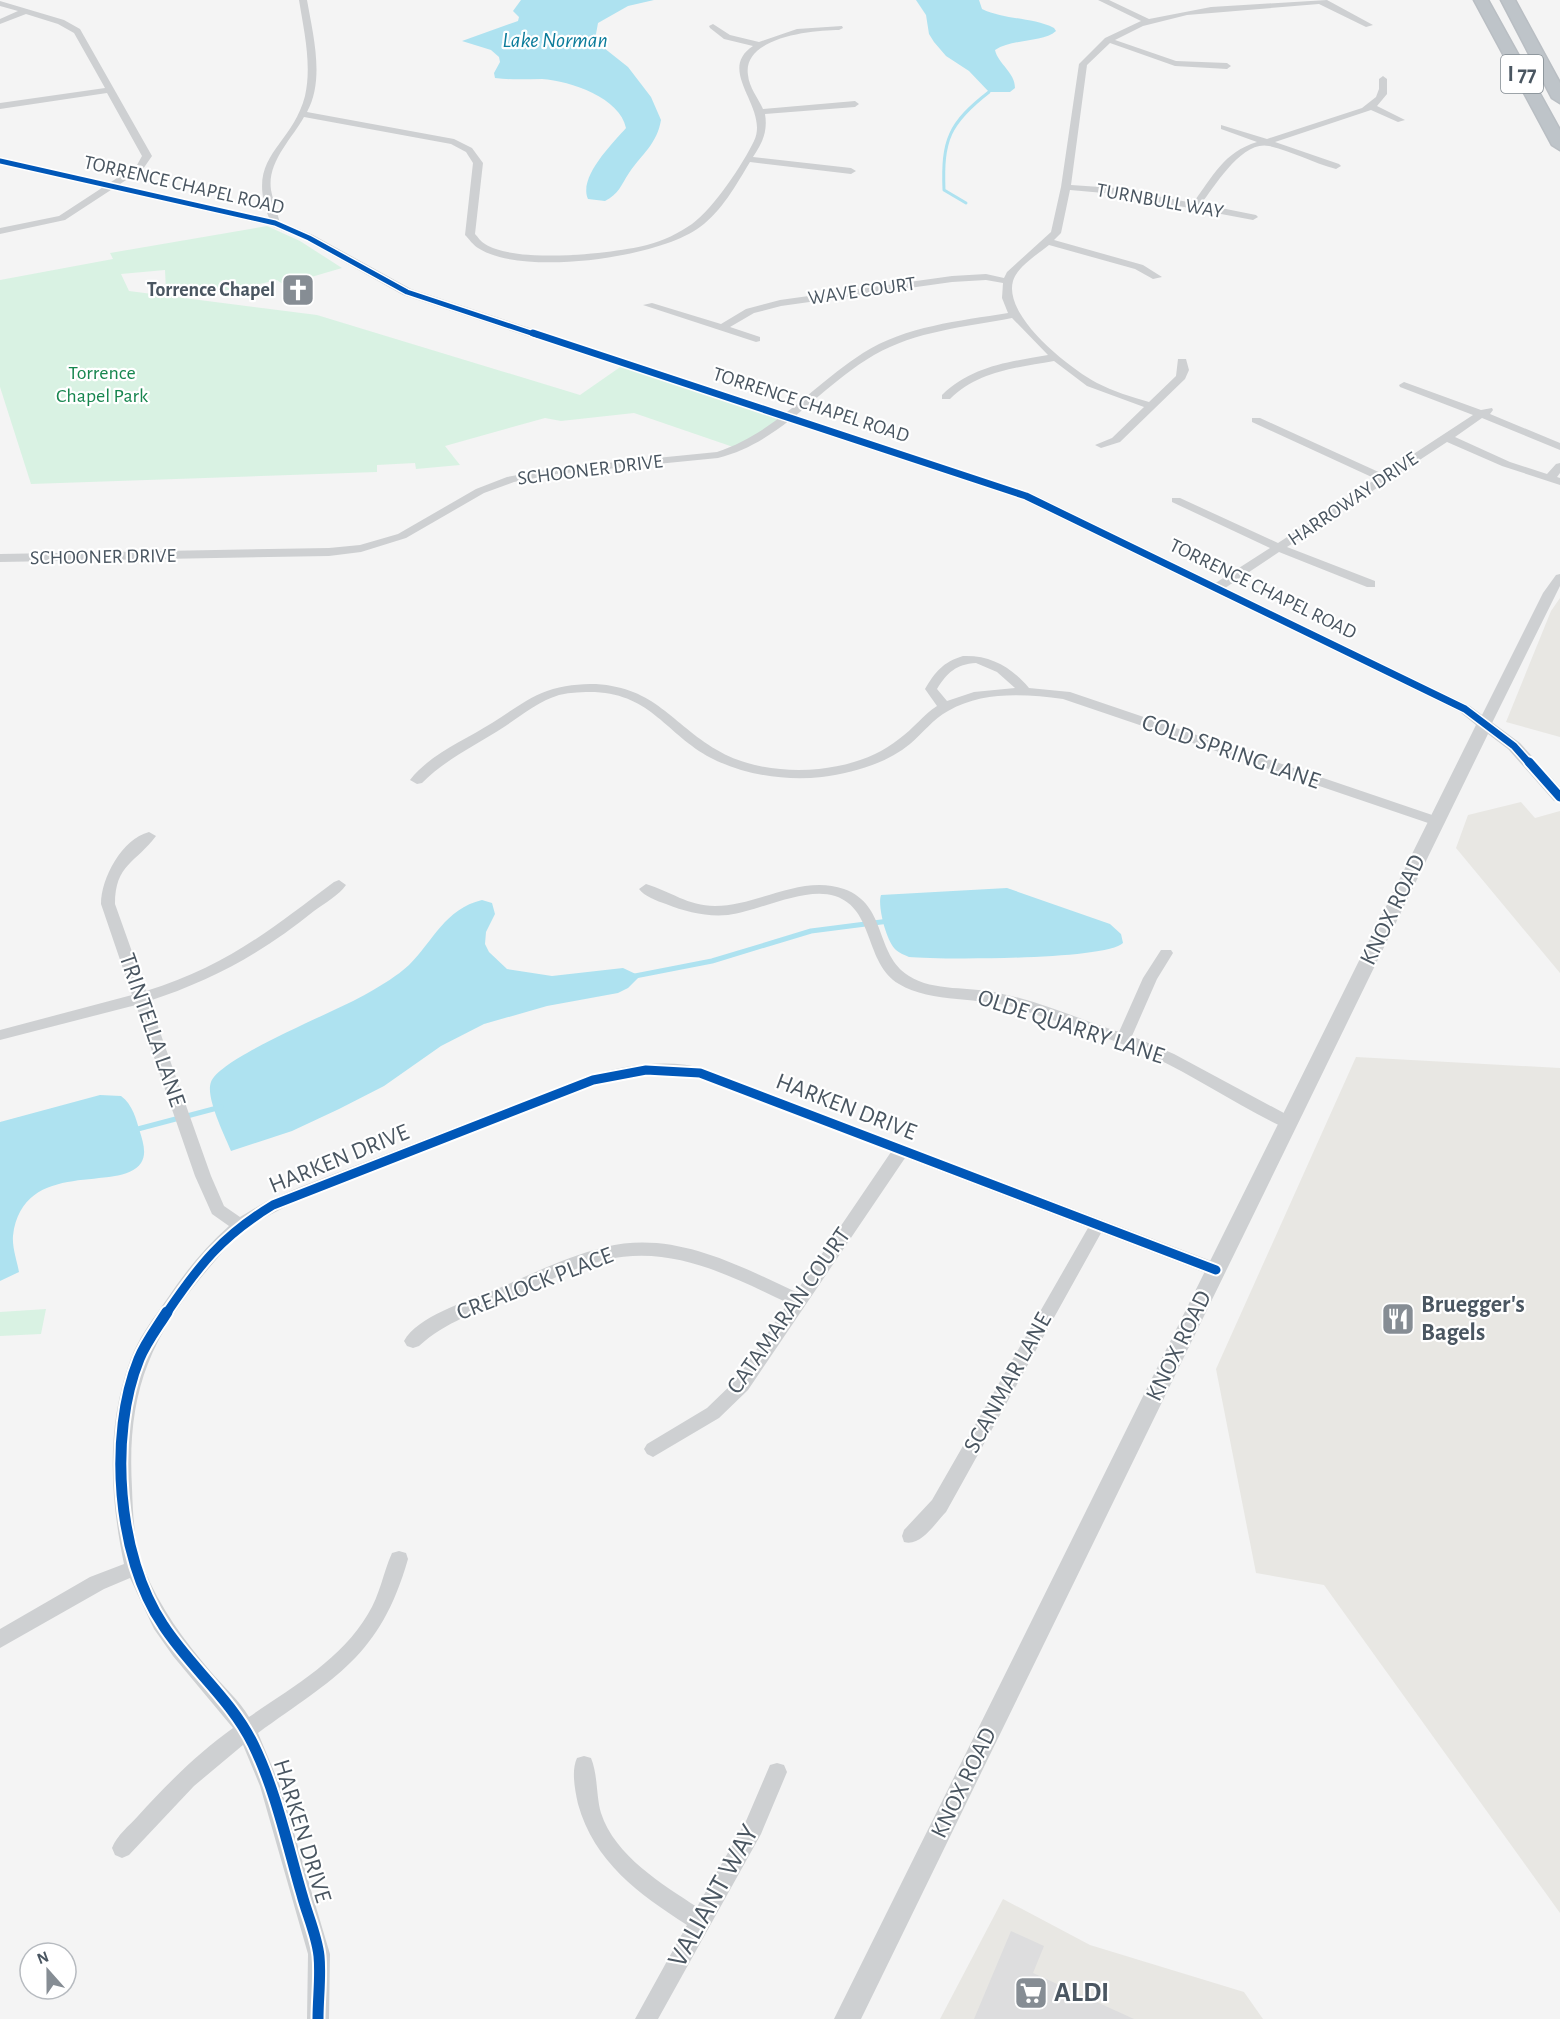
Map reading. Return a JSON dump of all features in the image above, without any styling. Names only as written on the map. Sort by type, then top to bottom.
[{"type":"highway","name":"I 77","points":[[1500,0],[1539,60]]},
{"type":"highway","name":"I 77","points":[[1508,0],[1560,98]]},
{"type":"highway","name":"I 77","points":[[1482,1],[1560,145]]},
{"type":"street","points":[[275,223],[266,186],[266,176],[273,158],[309,98],[312,75],[303,0]]},
{"type":"street","points":[[1102,0],[1149,21]]},
{"type":"street","points":[[1152,406],[1090,384],[1056,357],[1014,315],[1007,296],[1007,281],[1019,264],[1049,242],[1056,234],[1066,187],[1083,64],[1108,40],[1149,21],[1205,10],[1321,0],[1369,25]]},
{"type":"street","points":[[0,3],[61,22],[77,31],[147,156],[140,167],[113,186],[56,220],[0,231]]},
{"type":"street","points":[[0,22],[23,12]]},
{"type":"street","points":[[713,26],[727,37],[761,45]]},
{"type":"street","points":[[301,114],[439,139],[469,150],[478,163],[470,235],[477,244],[487,249],[516,255],[596,257],[632,251],[670,240],[706,217],[746,159],[763,129],[761,112],[743,70],[749,56],[761,45],[806,29],[839,28]]},
{"type":"street","points":[[1108,40],[1175,63],[1227,66]]},
{"type":"street","points":[[1195,206],[1235,154],[1264,141],[1330,122],[1371,107],[1382,95],[1383,79]]},
{"type":"street","points":[[0,106],[111,90]]},
{"type":"street","points":[[761,112],[855,104]]},
{"type":"street","points":[[1371,107],[1401,120]]},
{"type":"street","points":[[1224,127],[1336,166]]},
{"type":"street","points":[[746,159],[851,171]]},
{"type":"street","name":"TORRENCE CHAPEL ROAD","points":[[0,161],[275,223],[308,237],[362,271],[407,292],[1026,496],[1430,690],[1485,723],[1522,754],[1560,797]]},
{"type":"street","name":"TURNBULL WAY","points":[[1066,187],[1115,191],[1253,218]]},
{"type":"street","points":[[1049,242],[1139,267],[1157,277]]},
{"type":"street","name":"WAVE COURT","points":[[722,328],[750,311],[780,303],[952,279],[986,277],[1007,281]]},
{"type":"street","points":[[648,305],[756,339]]},
{"type":"street","name":"SCHOONER DRIVE","points":[[0,558],[224,555],[361,548],[402,536],[480,491],[512,478],[556,471],[718,455],[746,446],[789,416],[854,364],[885,346],[929,331],[1014,315]]},
{"type":"street","points":[[946,397],[958,384],[977,374],[1056,357]]},
{"type":"street","points":[[1101,446],[1116,440],[1181,377],[1184,370],[1182,361]]},
{"type":"street","points":[[1404,385],[1485,412],[1560,447]]},
{"type":"street","name":"HARROWAY DRIVE","points":[[1218,587],[1485,412]]},
{"type":"street","points":[[1256,420],[1384,478]]},
{"type":"street","points":[[1446,437],[1506,464],[1554,480],[1560,466]]},
{"type":"street","points":[[1176,500],[1280,548],[1371,584]]},
{"type":"street","name":"KNOX ROAD","points":[[847,2019],[1549,593],[1560,579]]},
{"type":"street","points":[[944,707],[931,689],[936,677],[951,664],[968,658],[983,659],[1002,668],[1016,678],[1024,690]]},
{"type":"street","name":"COLD SPRING LANE","points":[[417,780],[436,763],[528,706],[548,695],[565,690],[597,687],[621,689],[637,695],[698,743],[731,762],[762,770],[800,774],[838,770],[877,758],[905,741],[944,707],[964,699],[1024,690],[1065,695],[1437,821]]},
{"type":"street","name":"TRINTELLA LANE","points":[[149,836],[120,860],[112,874],[107,895],[112,916],[203,1176],[218,1210],[240,1225]]},
{"type":"street","points":[[0,1035],[188,982],[245,954],[339,885]]},
{"type":"street","name":"OLDE QUARRY LANE","points":[[646,889],[674,904],[709,913],[734,910],[803,892],[839,892],[863,906],[871,918],[883,961],[892,973],[905,982],[922,987],[992,996],[1123,1040],[1168,1057],[1258,1110],[1289,1123]]},
{"type":"street","points":[[1123,1040],[1150,978],[1166,953]]},
{"type":"street","name":"HARKEN DRIVE","points":[[318,2019],[320,1954],[270,1786],[246,1731],[228,1704],[197,1671],[161,1623],[134,1568],[124,1521],[121,1457],[123,1425],[138,1362],[147,1342],[185,1285],[219,1244],[240,1225],[255,1214],[306,1191],[593,1080],[630,1071],[662,1068],[700,1073],[1216,1270]]},
{"type":"street","name":"CATAMARAN COURT","points":[[653,1449],[700,1422],[727,1400],[742,1384],[902,1149]]},
{"type":"street","name":"SCANMAR LANE","points":[[911,1536],[939,1506],[1098,1224]]},
{"type":"street","name":"CREALOCK PLACE","points":[[413,1341],[439,1321],[573,1264],[615,1251],[641,1248],[692,1255],[798,1300]]},
{"type":"street","points":[[122,1848],[192,1773],[246,1731],[300,1696],[347,1655],[382,1612],[399,1560]]},
{"type":"street","points":[[0,1639],[97,1583],[134,1568]]},
{"type":"street","points":[[584,1766],[590,1815],[606,1844],[625,1870],[700,1921]]},
{"type":"street","name":"VALIANT WAY","points":[[646,2019],[754,1827],[777,1772]]},
{"type":"shaded area","points":[[1560,598],[1560,737],[1506,722],[1551,611]]},
{"type":"shaded area","points":[[1521,802],[1535,818],[1560,811],[1560,973],[1456,848],[1468,815]]},
{"type":"shaded area","points":[[1356,1057],[1560,1068],[1560,1913],[1324,1585],[1256,1573],[1216,1369]]},
{"type":"shaded area","points":[[1003,1899],[1090,1945],[1244,1992],[1263,2019],[940,2019]]},
{"type":"green space","name":"Torrence Chapel Park","points":[[267,226],[300,241],[342,268],[284,285],[277,280],[209,292],[166,291],[165,270],[121,274],[129,291],[317,315],[580,395],[626,363],[788,416],[739,449],[634,413],[561,421],[545,418],[445,446],[460,465],[416,469],[415,463],[377,465],[377,472],[31,484],[0,387],[0,280],[113,259],[110,253]]},
{"type":"green space","points":[[46,1309],[41,1334],[0,1336],[0,1312]]},
{"type":"water","name":"Lake Norman","points":[[521,0],[654,0],[628,6],[598,23],[596,34],[599,44],[628,67],[651,97],[661,120],[656,136],[648,148],[617,192],[605,201],[588,199],[586,190],[598,161],[626,128],[622,117],[614,108],[593,93],[567,83],[542,79],[495,78],[494,73],[500,62],[499,57],[491,50],[462,41],[518,21],[519,17],[513,11]]},
{"type":"water","points":[[916,0],[979,0],[982,9],[991,13],[1046,24],[1056,31],[1044,37],[1002,46],[995,50],[999,60],[1012,77],[1015,88],[1010,92],[989,92],[969,71],[946,56],[934,42],[929,34],[926,15]]},
{"type":"water","points":[[1007,888],[1110,924],[1121,934],[1123,943],[1110,949],[1056,956],[953,958],[909,957],[896,950],[889,940],[882,915],[881,895]]},
{"type":"water","points":[[482,900],[492,903],[495,914],[486,932],[485,944],[489,952],[507,969],[552,976],[623,968],[640,976],[628,988],[618,993],[547,1006],[484,1024],[441,1046],[384,1086],[339,1109],[292,1131],[231,1151],[216,1116],[211,1097],[211,1082],[219,1072],[257,1047],[354,1001],[400,973],[449,918],[469,904]]},
{"type":"water","points":[[100,1095],[121,1096],[131,1108],[143,1144],[144,1156],[141,1163],[130,1172],[52,1186],[34,1195],[21,1211],[13,1236],[19,1272],[0,1281],[0,1122]]},
{"type":"building","name":"ALDI","points":[[1011,1931],[1044,1946],[1033,1973],[1134,2019],[974,2019]]},
{"type":"waterway","points":[[966,203],[944,190],[947,145],[957,123],[989,92]]},
{"type":"waterway","points":[[635,976],[712,961],[811,931],[889,921]]},
{"type":"waterway","points":[[134,1130],[221,1107]]},
{"type":"cycle path","points":[[0,161],[275,223],[309,238],[407,292],[1026,496],[1465,709],[1514,746],[1560,797]]},
{"type":"cycle path","points":[[318,2019],[319,1954],[270,1786],[253,1744],[239,1719],[180,1650],[161,1623],[134,1568],[124,1521],[121,1457],[123,1425],[138,1362],[147,1342],[185,1285],[219,1244],[240,1225],[273,1205],[306,1191],[593,1080],[634,1072],[671,1070],[700,1073],[1216,1270]]},
{"type":"place","name":"Torrence Chapel","points":[[298,290]]},
{"type":"place","name":"Bruegger's Bagels","points":[[1398,1319]]},
{"type":"place","name":"ALDI","points":[[1031,1993]]}]
